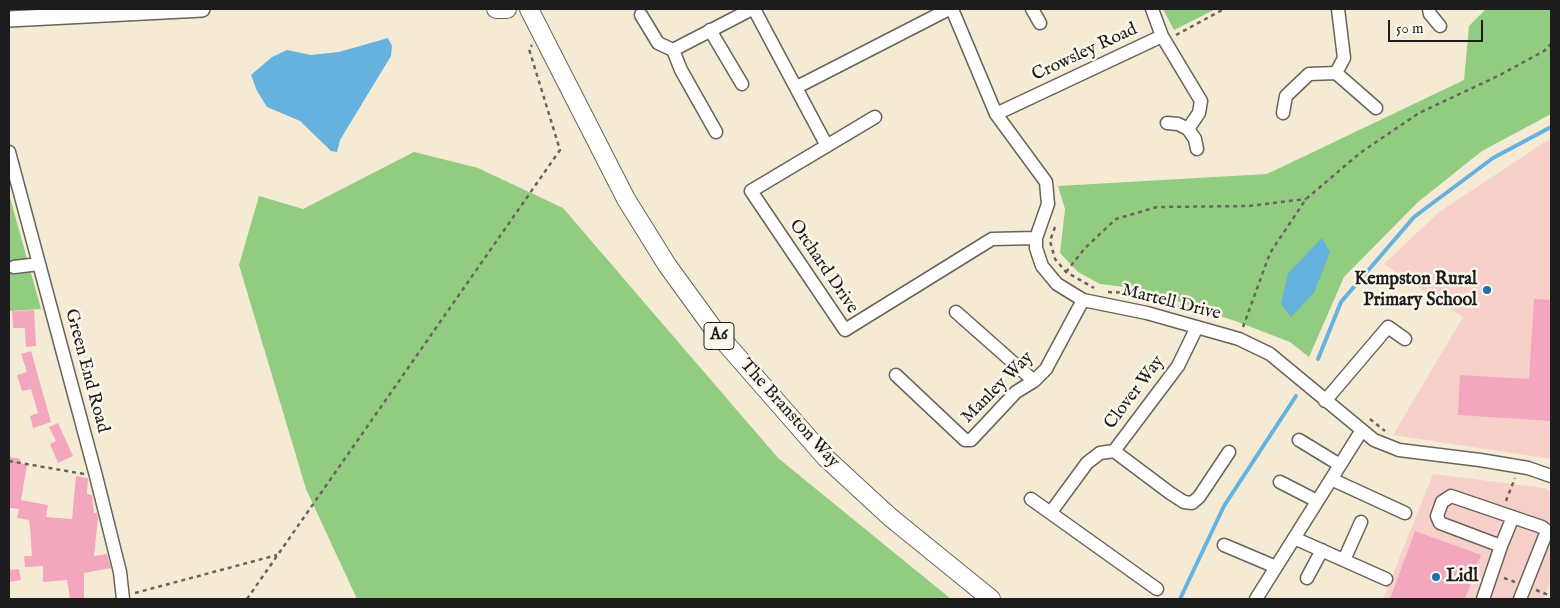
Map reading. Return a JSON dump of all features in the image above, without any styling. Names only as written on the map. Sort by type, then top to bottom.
[{"type":"highway","points":[[496,9],[507,9]]},
{"type":"highway","name":"The Branston Way","points":[[529,9],[626,199],[667,265],[715,331],[826,458],[890,517],[991,599]]},
{"type":"main road","points":[[9,19],[202,9]]},
{"type":"street","points":[[673,50],[753,9],[797,87],[827,146]]},
{"type":"street","points":[[797,87],[950,9],[996,114],[1046,182],[1048,204],[1036,238]]},
{"type":"street","points":[[1032,9],[1040,23]]},
{"type":"street","name":"Crowsley Road","points":[[996,114],[1162,36],[1152,9]]},
{"type":"street","points":[[1336,73],[1344,58],[1338,9]]},
{"type":"street","points":[[1429,9],[1430,14],[1440,26]]},
{"type":"street","points":[[641,15],[658,43],[673,50],[681,70],[716,132]]},
{"type":"street","points":[[710,30],[742,84]]},
{"type":"street","points":[[1162,36],[1201,100],[1199,113],[1188,129]]},
{"type":"street","points":[[1283,113],[1286,96],[1309,74],[1336,73],[1376,108]]},
{"type":"street","name":"Orchard Drive","points":[[875,117],[751,191],[845,330],[992,239],[1036,238]]},
{"type":"street","points":[[1167,123],[1178,124],[1188,129],[1198,149]]},
{"type":"street","name":"Green End Road","points":[[9,152],[96,476],[123,598]]},
{"type":"street","name":"Martell Drive","points":[[1036,238],[1036,248],[1042,266],[1057,284],[1083,300],[1147,313],[1239,339],[1270,354],[1374,440],[1399,450],[1528,468],[1551,476]]},
{"type":"street","points":[[14,266],[39,264]]},
{"type":"street","name":"Manley Way","points":[[896,375],[965,440],[971,440],[1016,392],[1034,381],[1046,369],[1083,300]]},
{"type":"street","points":[[956,312],[1034,381]]},
{"type":"street","points":[[1326,401],[1383,323],[1405,339]]},
{"type":"street","name":"Clover Way","points":[[1051,512],[1087,464],[1100,453],[1114,451],[1178,366],[1197,327]]},
{"type":"street","points":[[1256,599],[1362,430]]},
{"type":"street","points":[[1299,440],[1340,465]]},
{"type":"street","points":[[1114,451],[1170,493],[1184,502],[1192,503],[1199,497],[1230,452]]},
{"type":"street","points":[[1331,479],[1405,513]]},
{"type":"street","points":[[1280,482],[1317,501]]},
{"type":"street","points":[[1501,546],[1440,523],[1437,516],[1442,502],[1451,496],[1542,526],[1547,531],[1520,599]]},
{"type":"street","points":[[1030,499],[1051,512],[1157,589]]},
{"type":"street","points":[[1483,599],[1513,517]]},
{"type":"street","points":[[1344,560],[1361,522]]},
{"type":"street","points":[[1294,538],[1386,579]]},
{"type":"street","points":[[1224,545],[1276,567]]},
{"type":"street","points":[[1307,578],[1322,550]]},
{"type":"path","points":[[1162,36],[1177,35],[1224,9]]},
{"type":"path","points":[[247,599],[560,150],[529,49],[533,43],[528,38]]},
{"type":"path","points":[[1243,327],[1270,253],[1306,199],[1360,153],[1419,113],[1498,76],[1544,51],[1551,44]]},
{"type":"path","points":[[1056,223],[1050,241],[1056,258],[1066,272],[1085,248],[1116,220],[1157,206],[1249,206],[1306,199]]},
{"type":"path","points":[[1370,419],[1388,432]]},
{"type":"path","points":[[9,462],[96,476]]},
{"type":"path","points":[[123,598],[278,555]]},
{"type":"shaded area","name":"Kempston Rural Primary School","points":[[1551,138],[1551,459],[1393,435],[1463,317],[1384,264],[1439,212]]},
{"type":"shaded area","points":[[1433,474],[1544,488],[1551,492],[1551,580],[1544,599],[1383,599]]},
{"type":"green space","points":[[1163,9],[1216,9],[1174,30]]},
{"type":"green space","points":[[1486,9],[1551,9],[1551,114],[1482,151],[1418,202],[1344,277],[1309,357],[1290,342],[1238,322],[1142,289],[1100,284],[1078,272],[1060,253],[1065,209],[1058,186],[1267,174],[1464,80],[1469,26]]},
{"type":"green space","points":[[414,152],[478,168],[563,208],[778,458],[951,599],[357,599],[306,489],[239,265],[259,196],[303,209]]},
{"type":"green space","points":[[9,194],[41,309],[9,311]]},
{"type":"water","points":[[388,38],[392,46],[391,56],[340,140],[337,152],[331,151],[300,121],[267,107],[257,91],[251,75],[272,57],[287,50],[311,55],[339,52]]},
{"type":"water","points":[[1322,238],[1330,252],[1314,293],[1291,317],[1281,304],[1288,273]]},
{"type":"building","points":[[1534,299],[1551,300],[1551,421],[1458,415],[1460,375],[1529,379]]},
{"type":"building","points":[[34,310],[36,346],[26,347],[25,328],[13,328],[12,311]]},
{"type":"building","points":[[31,351],[51,422],[33,428],[30,416],[38,413],[31,389],[22,391],[17,375],[27,372],[21,354]]},
{"type":"building","points":[[58,423],[73,456],[58,463],[50,444],[56,441],[49,427]]},
{"type":"building","points":[[9,457],[20,459],[19,463],[27,465],[21,500],[48,505],[46,517],[72,519],[76,476],[88,478],[87,494],[92,495],[94,513],[97,513],[98,518],[94,556],[107,554],[111,568],[84,573],[84,599],[70,599],[67,580],[43,582],[43,566],[25,567],[24,556],[32,556],[29,520],[17,518],[19,509],[10,508]]},
{"type":"building","name":"Lidl","points":[[1415,531],[1481,555],[1465,599],[1390,599]]},
{"type":"building","points":[[19,569],[21,580],[9,582],[9,570]]},
{"type":"waterway","points":[[1318,359],[1341,302],[1414,217],[1493,158],[1551,127]]},
{"type":"waterway","points":[[1180,599],[1224,506],[1296,396]]},
{"type":"place","name":"Kempston Rural Primary School","points":[[1487,290]]},
{"type":"place","name":"Lidl","points":[[1436,577]]}]
